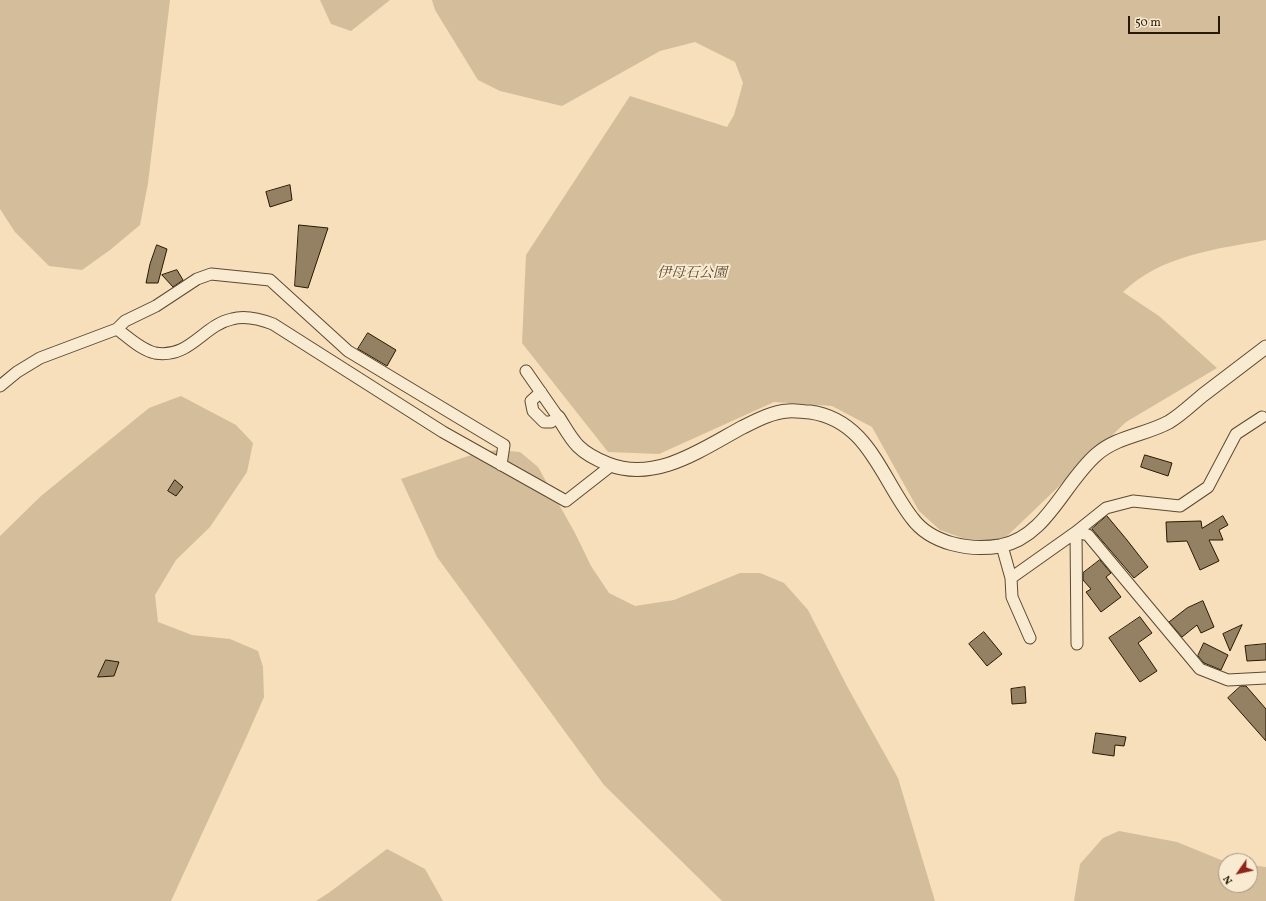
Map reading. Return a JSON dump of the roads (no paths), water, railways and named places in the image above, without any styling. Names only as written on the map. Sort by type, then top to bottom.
[{"type":"street","points":[[0,386],[17,372],[40,358],[117,329],[125,321],[156,306],[196,279],[211,274],[270,280],[348,351],[504,445],[501,465]]},
{"type":"street","points":[[117,329],[135,343],[155,353],[172,352],[189,347],[218,324],[231,319],[244,317],[259,319],[274,324],[443,432],[566,501],[612,465]]},
{"type":"street","points":[[526,371],[578,447],[597,459],[612,465],[629,469],[650,470],[677,462],[763,417],[787,411],[812,413],[837,420],[857,435],[870,451],[913,520],[930,534],[947,542],[964,547],[1002,546],[1023,536],[1042,521],[1078,474],[1097,454],[1117,440],[1145,433],[1170,421],[1266,347]]},
{"type":"street","points":[[541,392],[531,402],[533,411],[544,422],[551,422],[558,417]]},
{"type":"street","points":[[1011,578],[1076,532],[1106,508],[1133,501],[1180,506],[1208,487],[1236,434],[1262,416]]},
{"type":"street","points":[[1076,532],[1077,644]]},
{"type":"street","points":[[1076,532],[1088,535],[1200,669],[1228,680],[1266,678]]},
{"type":"street","points":[[1002,546],[1011,578],[1012,597],[1030,638]]},
{"type":"park label","name":"伊母石公園","points":[[692,274]]}]
